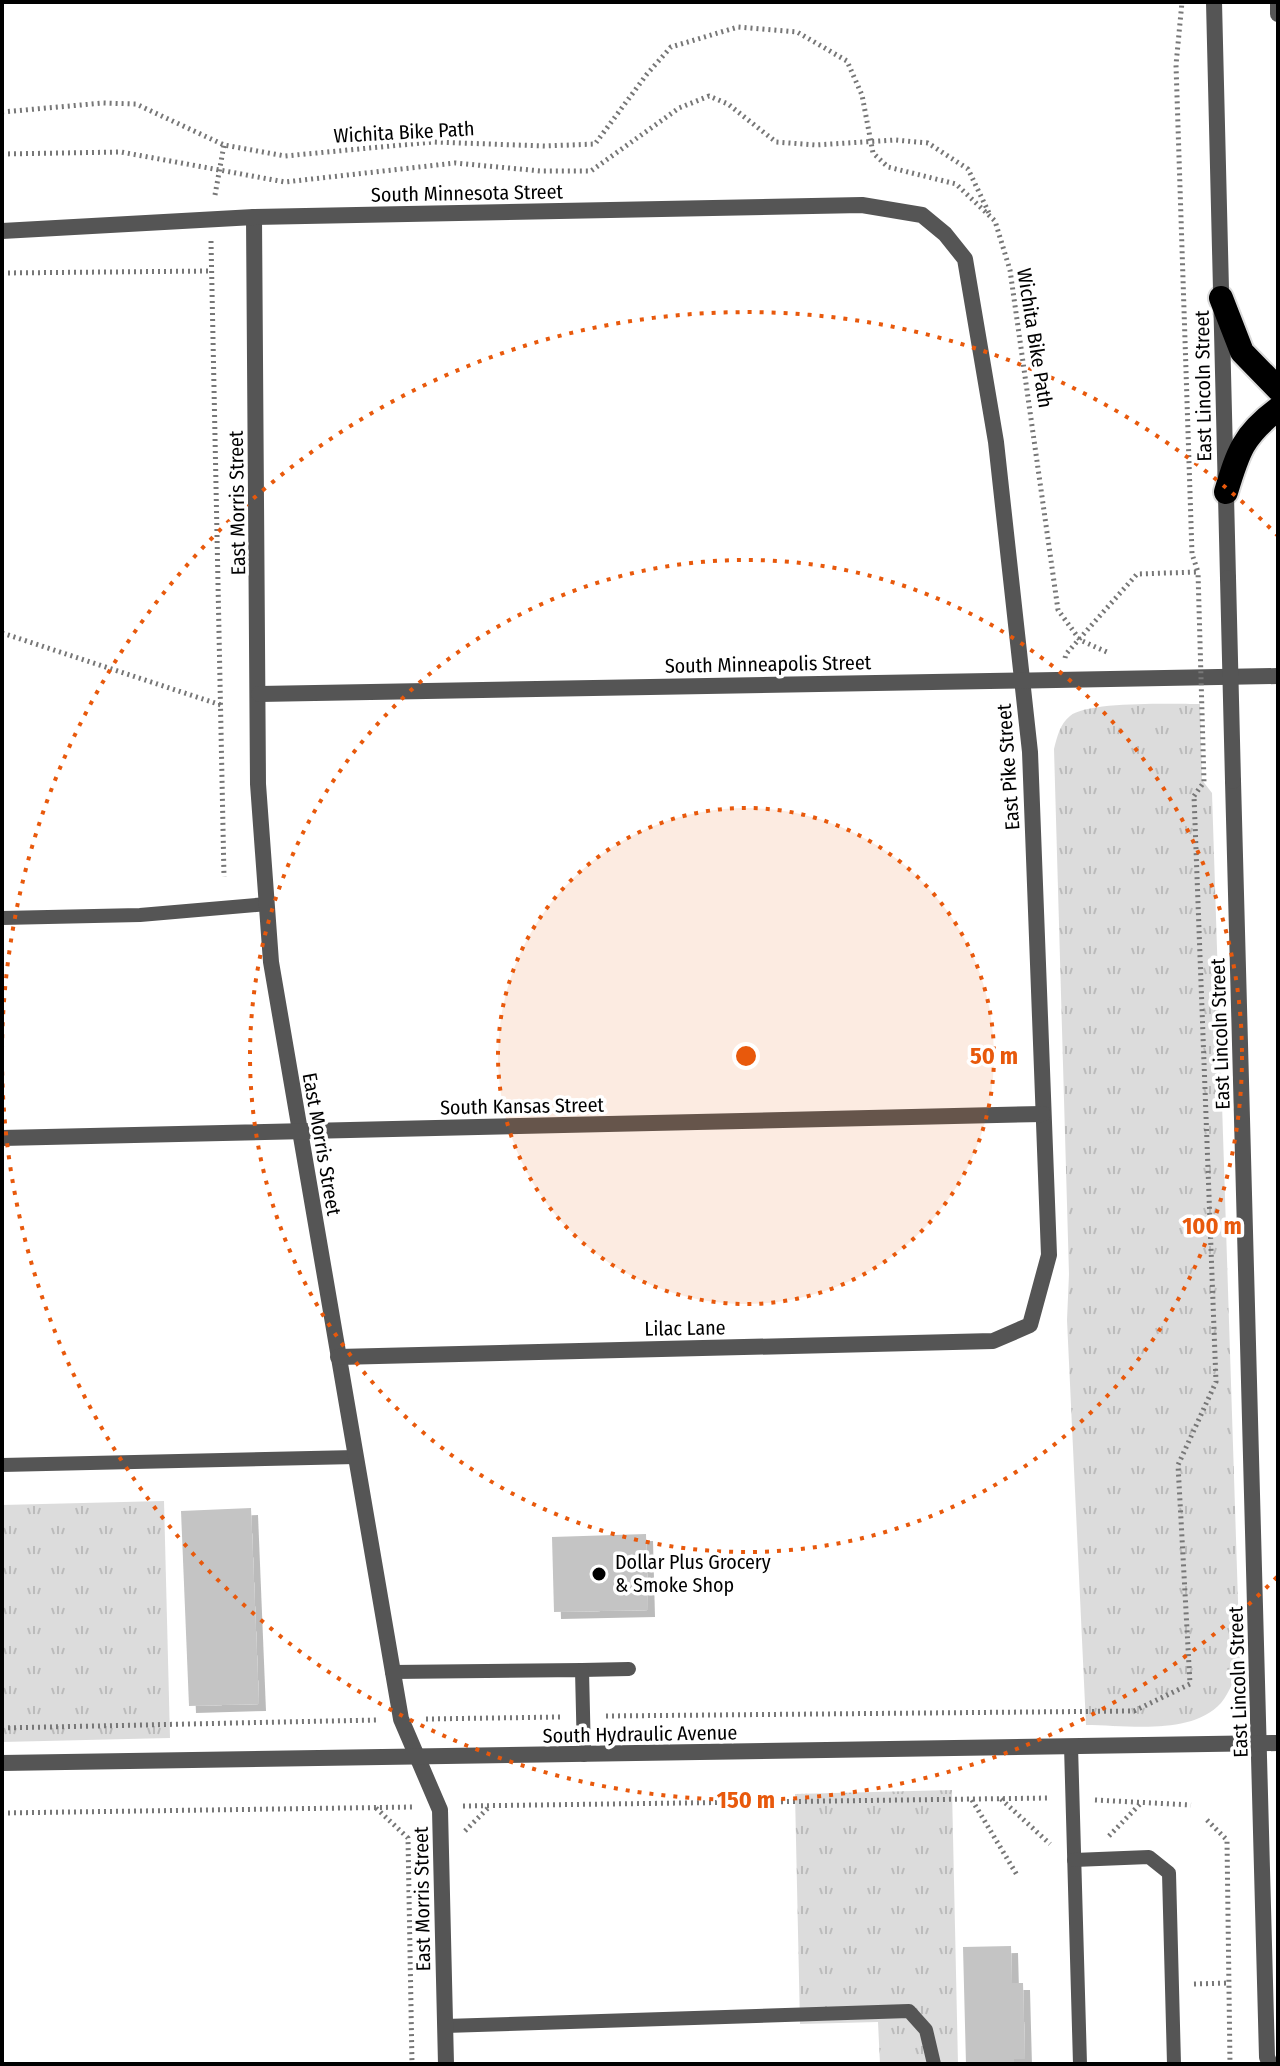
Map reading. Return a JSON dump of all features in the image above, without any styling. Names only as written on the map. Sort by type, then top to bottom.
[{"type":"highway","points":[[1221,298],[1242,352],[1278,389]]},
{"type":"highway","points":[[1226,492],[1239,448],[1262,421],[1278,409]]},
{"type":"street","points":[[1278,4],[1278,14]]},
{"type":"street","name":"East Lincoln Street","points":[[1214,7],[1267,2057],[1270,2064]]},
{"type":"street","name":"South Minnesota Street","points":[[2,231],[254,217],[862,205],[922,215],[931,221]]},
{"type":"street","name":"East Morris Street","points":[[254,217],[258,784],[271,962],[401,1719],[438,1807],[446,2064]]},
{"type":"street","name":"East Pike Street","points":[[931,221],[965,259],[996,442],[1030,752],[1049,1255],[1030,1325]]},
{"type":"street","name":"South Minneapolis Street","points":[[259,694],[1278,676]]},
{"type":"street","name":"South Kansas Street","points":[[2,1138],[1043,1114]]},
{"type":"street","name":"Lilac Lane","points":[[338,1357],[993,1341],[1030,1325]]},
{"type":"street","name":"South Hydraulic Avenue","points":[[2,1763],[1278,1743]]},
{"type":"lane","points":[[2,918],[140,915],[267,904]]},
{"type":"lane","points":[[2,1465],[356,1457]]},
{"type":"lane","points":[[392,1672],[629,1669]]},
{"type":"lane","points":[[582,1670],[584,1755]]},
{"type":"lane","points":[[1071,1746],[1080,2064]]},
{"type":"lane","points":[[1074,1860],[1149,1857],[1169,1873],[1174,2064]]},
{"type":"lane","points":[[445,2026],[909,2011],[926,2030],[934,2064]]},
{"type":"path","points":[[1182,4],[1177,81],[1192,554],[1198,572],[1204,782],[1194,796],[1216,1382],[1178,1465],[1190,1684]]},
{"type":"path","name":"Wichita Bike Path","points":[[2,112],[103,103],[136,104],[224,145],[285,156],[433,142],[545,146],[595,144],[671,47],[738,27],[797,32],[847,61],[862,95],[873,153],[888,167],[956,184],[991,218],[998,232],[1010,270],[1058,610],[1080,640]]},
{"type":"path","points":[[2,154],[121,152],[285,182],[455,163],[541,171],[591,171],[679,108],[709,96],[728,104],[776,142],[816,145],[895,140],[928,143],[968,169],[991,218]]},
{"type":"path","points":[[224,145],[211,220],[224,877]]},
{"type":"path","points":[[2,273],[211,271]]},
{"type":"path","points":[[1065,679],[1066,654],[1137,574],[1198,572]]},
{"type":"path","points":[[2,633],[221,705]]},
{"type":"path","points":[[1080,640],[1107,653],[1121,652]]},
{"type":"path","points":[[1191,651],[1205,650]]},
{"type":"path","points":[[1001,1798],[1052,1846]]},
{"type":"path","points":[[2,1813],[1001,1798],[1191,1805]]},
{"type":"path","points":[[971,1799],[1017,1875]]},
{"type":"path","points":[[1109,1837],[1142,1802]]},
{"type":"path","points":[[375,1808],[408,1838],[412,2064]]},
{"type":"path","points":[[1207,1820],[1227,1840],[1230,2064]]},
{"type":"path","points":[[1190,1984],[1229,1983]]},
{"type":"green space","points":[[1132,704],[1200,704],[1202,780],[1212,793],[1240,1663],[1221,1703],[1193,1720],[1139,1727],[1086,1725],[1067,1320],[1069,1274],[1054,749],[1064,723],[1079,711]]},
{"type":"green space","points":[[164,1501],[170,1738],[2,1742],[2,1505]]},
{"type":"green space","points":[[952,1790],[958,2064],[880,2064],[878,2022],[800,2024],[795,1794]]},
{"type":"building","points":[[251,1508],[259,1704],[189,1706],[181,1511]]},
{"type":"building","points":[[646,1534],[648,1610],[554,1612],[552,1537]]},
{"type":"building","points":[[1011,1946],[1012,1983],[1023,1983],[1025,2059],[1014,2059],[1014,2064],[966,2064],[963,1947]]},
{"type":"place","name":"Dollar Plus Grocery & Smoke Shop","points":[[599,1574]]}]
